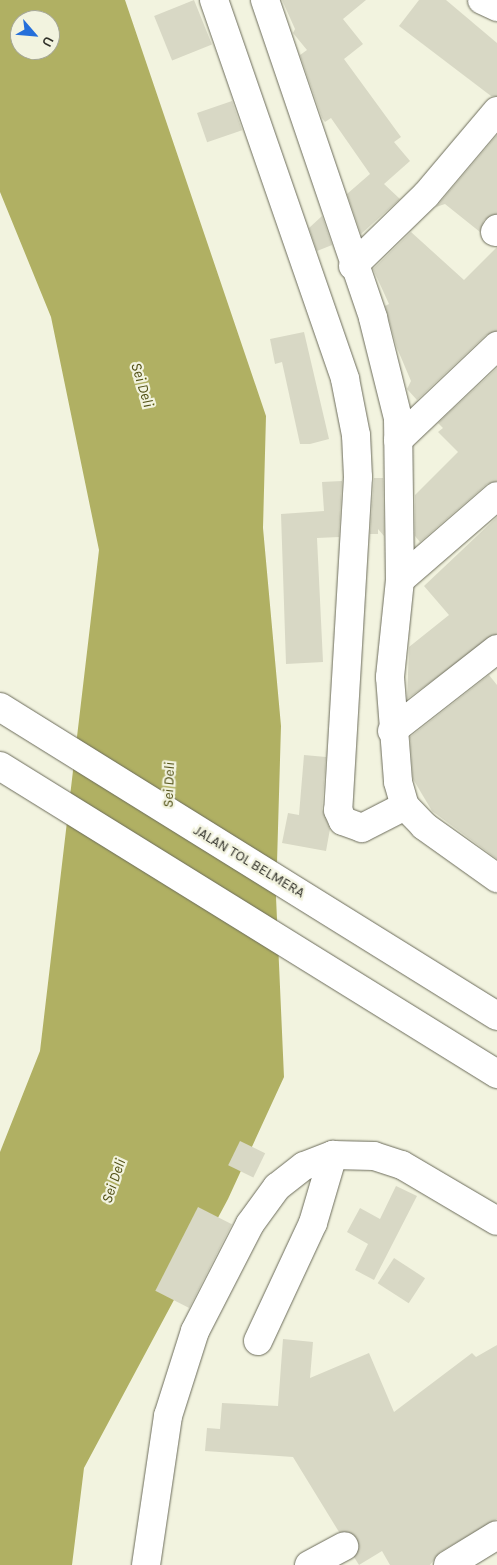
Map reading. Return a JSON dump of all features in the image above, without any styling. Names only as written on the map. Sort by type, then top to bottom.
[{"type":"main road","points":[[214,0],[344,379],[356,435],[358,477],[338,810],[343,821],[362,828],[405,806]]},
{"type":"main road","points":[[264,0],[353,266],[373,318],[398,418],[400,580],[390,678],[392,731],[405,806],[424,826],[497,877]]},
{"type":"main road","points":[[482,0],[497,7]]},
{"type":"main road","points":[[353,266],[426,195],[497,111]]},
{"type":"main road","points":[[398,440],[497,346]]},
{"type":"main road","points":[[400,580],[497,496]]},
{"type":"main road","points":[[392,731],[497,650]]},
{"type":"main road","name":"JALAN TOL BELMERA","points":[[0,708],[497,1016]]},
{"type":"main road","points":[[0,766],[359,986],[497,1074]]},
{"type":"main road","points":[[146,1565],[168,1416],[195,1331],[264,1203],[291,1174],[333,1155],[388,1160],[497,1222]]},
{"type":"main road","points":[[258,1341],[313,1224],[333,1155]]},
{"type":"main road","points":[[448,1565],[497,1535]]},
{"type":"main road","points":[[309,1565],[344,1546]]},
{"type":"water","name":"Sei Deli","points":[[0,0],[125,0],[266,416],[263,528],[281,726],[276,897],[284,1077],[228,1199],[84,1468],[72,1565],[0,1565],[0,1152],[40,1051],[99,550],[51,317],[0,192]]},
{"type":"building","points":[[194,0],[212,45],[172,61],[154,16]]},
{"type":"building","points":[[282,0],[366,0],[343,19],[363,44],[344,59],[401,137],[394,142],[410,161],[384,184],[400,199],[361,234],[347,194],[370,174],[331,118],[325,122],[322,118],[300,55],[307,50],[293,33],[295,29]]},
{"type":"building","points":[[419,0],[446,0],[497,43],[497,96],[491,96],[399,26]]},
{"type":"building","points":[[232,101],[242,130],[207,142],[197,113]]},
{"type":"building","points":[[497,135],[497,214],[484,220],[480,232],[445,204],[436,207]]},
{"type":"building","points":[[322,216],[332,245],[317,251],[309,228]]},
{"type":"building","points":[[411,232],[464,280],[497,247],[497,331],[486,335],[417,400],[407,389],[411,381],[397,348],[385,306],[389,304],[373,269]]},
{"type":"building","points":[[304,332],[329,439],[310,444],[300,444],[282,362],[275,364],[270,339]]},
{"type":"building","points":[[497,368],[497,481],[487,484],[420,542],[415,536],[415,495],[458,452],[438,432],[443,428],[438,423]]},
{"type":"building","points":[[374,478],[383,478],[384,536],[378,529],[378,534],[370,534]]},
{"type":"building","points":[[342,481],[339,537],[317,538],[323,662],[286,664],[281,514],[324,511],[322,482]]},
{"type":"building","points":[[497,517],[497,634],[407,699],[409,647],[449,615],[424,586]]},
{"type":"building","points":[[489,675],[497,685],[497,859],[432,811],[413,779],[410,737]]},
{"type":"building","points":[[304,755],[326,757],[322,809],[330,829],[326,851],[282,843],[288,813],[299,815]]},
{"type":"building","points":[[240,1141],[265,1153],[253,1178],[228,1165]]},
{"type":"building","points":[[396,1186],[417,1196],[374,1280],[355,1270],[368,1244],[347,1232],[360,1208],[380,1219]]},
{"type":"building","points":[[198,1207],[232,1224],[189,1308],[155,1291]]},
{"type":"building","points":[[394,1258],[425,1278],[409,1303],[378,1283]]},
{"type":"building","points":[[283,1339],[313,1342],[310,1378],[369,1353],[394,1412],[472,1353],[476,1357],[497,1345],[497,1519],[440,1552],[430,1565],[390,1565],[382,1551],[359,1565],[354,1557],[357,1538],[339,1532],[293,1457],[205,1451],[207,1428],[220,1429],[222,1403],[278,1406]]}]
